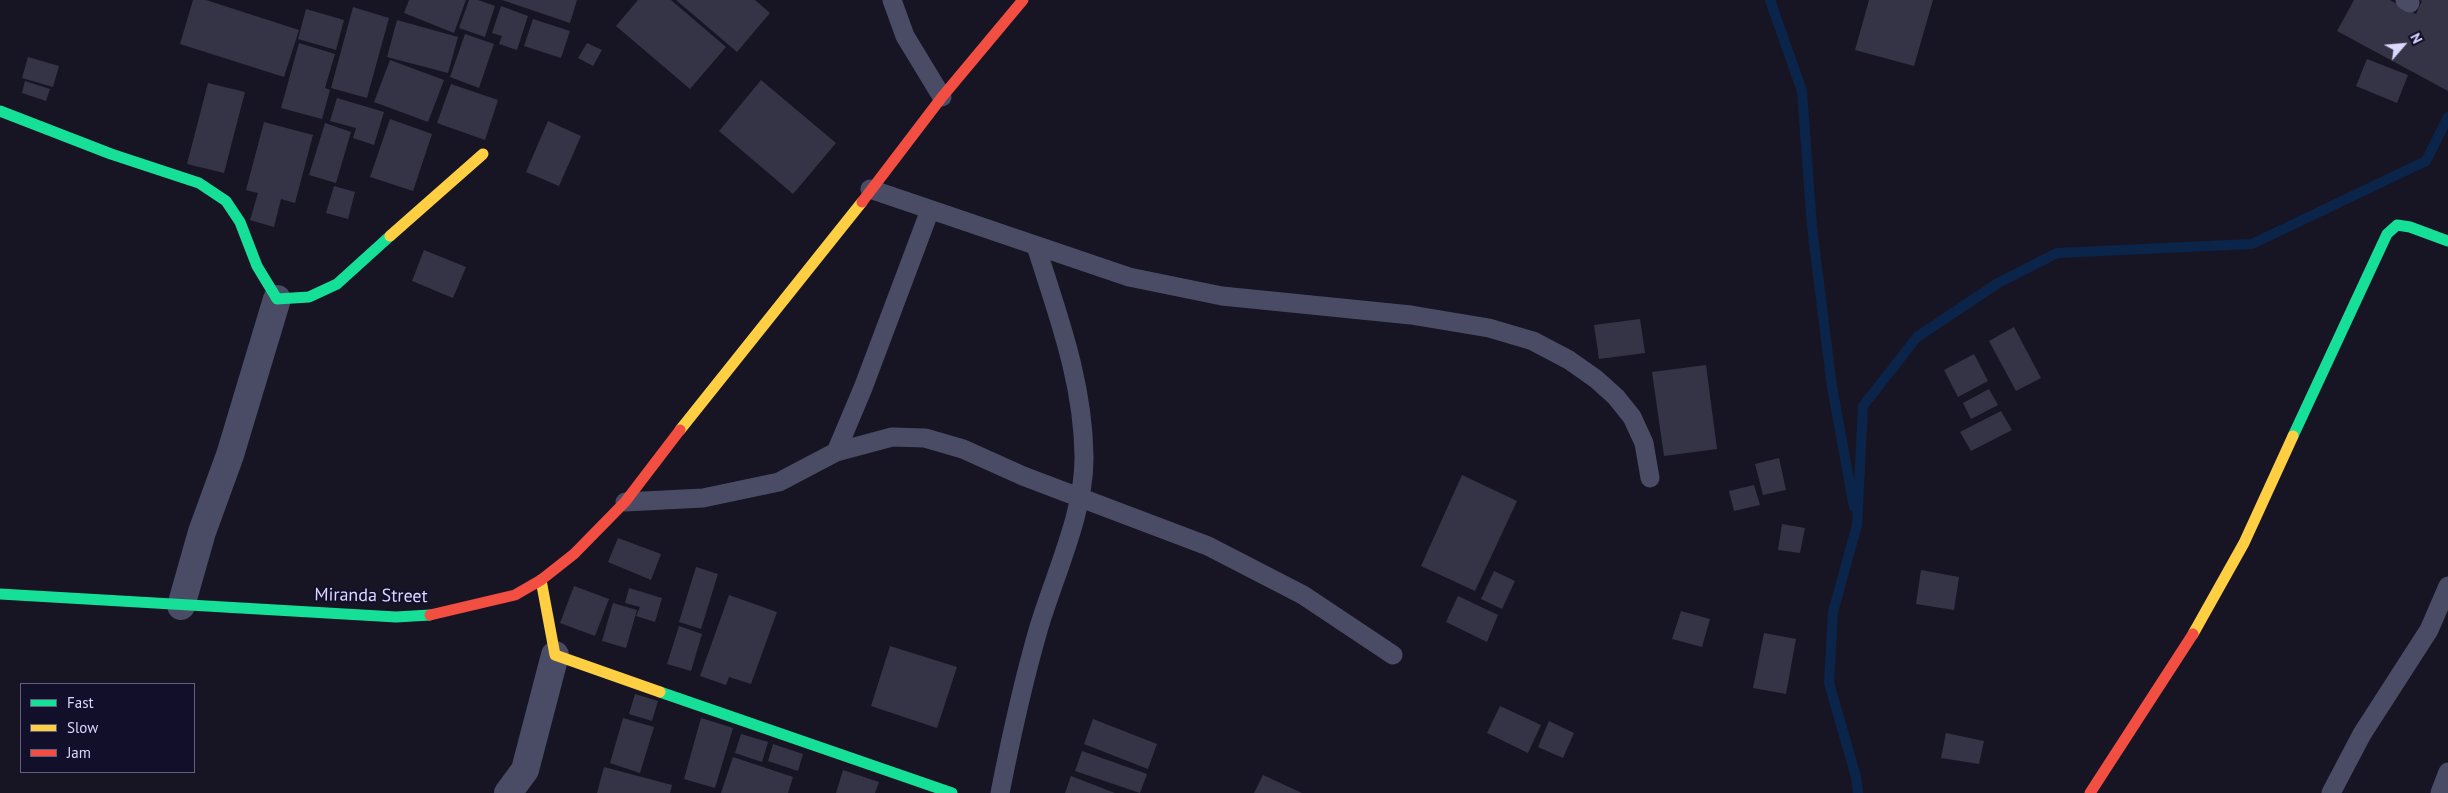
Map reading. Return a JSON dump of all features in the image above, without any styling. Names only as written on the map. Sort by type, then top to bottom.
[{"type":"street","name":"Miranda Street","points":[[0,594],[396,617],[440,614],[480,605],[515,595],[541,580],[574,554],[625,502],[709,390],[818,260],[942,97],[1023,0]]},
{"type":"street","points":[[0,111],[112,154],[199,183],[226,201],[240,222],[257,266],[269,282],[276,299],[230,455],[202,532],[181,606]]},
{"type":"street","points":[[276,299],[310,297],[337,284],[483,154]]},
{"type":"street","points":[[2090,793],[2182,654],[2244,543],[2387,234],[2397,226],[2410,227],[2448,241]]},
{"type":"street","points":[[508,793],[525,770],[555,656],[541,580]]},
{"type":"street","points":[[555,656],[952,793]]},
{"type":"lane","points":[[892,0],[905,36],[942,97]]},
{"type":"lane","points":[[870,190],[1129,277],[1213,294],[1411,315],[1488,328],[1533,341],[1569,360],[1596,379],[1616,397],[1632,417],[1644,443],[1650,478]]},
{"type":"lane","points":[[836,452],[863,388],[930,210]]},
{"type":"lane","points":[[1000,793],[1013,726],[1039,628],[1080,498],[1084,458],[1082,407],[1070,352],[1036,246]]},
{"type":"lane","points":[[625,502],[703,498],[779,482],[836,452],[892,437],[925,438],[963,449],[1080,498],[1208,546],[1303,595],[1393,654]]},
{"type":"lane","points":[[2331,793],[2362,734],[2429,630],[2448,586]]},
{"type":"lane","points":[[2440,793],[2448,772]]},
{"type":"building","points":[[193,0],[206,0],[299,30],[284,77],[180,44]]},
{"type":"building","points":[[409,0],[466,0],[454,33],[404,13]]},
{"type":"building","points":[[469,0],[478,0],[495,6],[485,37],[459,28]]},
{"type":"building","points":[[502,0],[577,0],[570,23]]},
{"type":"building","points":[[638,0],[671,0],[726,47],[690,89],[616,26]]},
{"type":"building","points":[[676,0],[755,0],[770,13],[737,52]]},
{"type":"building","points":[[1869,0],[1933,0],[1914,66],[1855,50]]},
{"type":"building","points":[[2354,0],[2390,0],[2416,14],[2422,1],[2420,0],[2448,0],[2448,91],[2337,31]]},
{"type":"building","points":[[501,6],[528,16],[517,50],[499,44],[502,36],[492,33]]},
{"type":"building","points":[[353,7],[389,18],[367,98],[331,88]]},
{"type":"building","points":[[306,9],[344,20],[336,50],[298,39]]},
{"type":"building","points":[[533,19],[570,31],[561,58],[524,46]]},
{"type":"building","points":[[397,20],[458,37],[448,73],[387,57]]},
{"type":"building","points":[[465,34],[494,44],[479,88],[450,77]]},
{"type":"building","points":[[299,43],[335,54],[325,88],[330,90],[322,119],[281,108]]},
{"type":"building","points":[[587,43],[602,50],[593,66],[578,58]]},
{"type":"building","points":[[28,57],[59,66],[53,87],[22,78]]},
{"type":"building","points":[[2367,59],[2408,75],[2397,103],[2356,86]]},
{"type":"building","points":[[390,60],[444,80],[428,122],[374,102]]},
{"type":"building","points":[[761,80],[836,143],[793,194],[719,131]]},
{"type":"building","points":[[25,81],[50,89],[46,101],[22,93]]},
{"type":"building","points":[[208,83],[245,92],[224,173],[187,164]]},
{"type":"building","points":[[451,84],[498,100],[485,140],[437,123]]},
{"type":"building","points":[[337,98],[384,112],[374,145],[353,138],[356,128],[330,121]]},
{"type":"building","points":[[390,119],[432,134],[413,191],[370,177]]},
{"type":"building","points":[[548,121],[581,136],[559,186],[526,172]]},
{"type":"building","points":[[264,122],[313,135],[295,203],[281,199],[274,227],[250,220],[258,193],[246,190]]},
{"type":"building","points":[[325,123],[351,132],[336,183],[309,175]]},
{"type":"building","points":[[334,186],[355,192],[348,219],[326,213]]},
{"type":"building","points":[[424,250],[466,267],[453,298],[412,281]]},
{"type":"building","points":[[1640,319],[1645,353],[1599,359],[1594,325]]},
{"type":"building","points":[[2014,327],[2041,378],[2016,391],[1989,341]]},
{"type":"building","points":[[1974,354],[1988,381],[1958,397],[1944,370]]},
{"type":"building","points":[[1706,365],[1717,449],[1664,456],[1652,372]]},
{"type":"building","points":[[1989,389],[1998,405],[1971,419],[1963,403]]},
{"type":"building","points":[[2001,411],[2012,430],[1971,451],[1960,432]]},
{"type":"building","points":[[1779,458],[1786,490],[1763,495],[1755,464]]},
{"type":"building","points":[[1462,475],[1517,501],[1475,591],[1421,566]]},
{"type":"building","points":[[1754,485],[1760,505],[1734,511],[1729,491]]},
{"type":"building","points":[[1782,524],[1805,528],[1800,553],[1778,550]]},
{"type":"building","points":[[618,538],[661,554],[651,580],[608,562]]},
{"type":"building","points":[[696,567],[718,574],[701,629],[679,622]]},
{"type":"building","points":[[1921,570],[1959,577],[1954,610],[1916,604]]},
{"type":"building","points":[[1494,571],[1515,581],[1502,609],[1481,599]]},
{"type":"building","points":[[574,586],[609,599],[595,636],[560,623]]},
{"type":"building","points":[[629,588],[662,598],[655,622],[636,616],[640,607],[625,603]]},
{"type":"building","points":[[729,595],[777,612],[751,684],[729,677],[726,685],[700,676]]},
{"type":"building","points":[[1458,596],[1498,615],[1487,642],[1446,622]]},
{"type":"building","points":[[613,603],[637,610],[626,648],[602,641]]},
{"type":"building","points":[[1681,611],[1710,619],[1702,647],[1672,639]]},
{"type":"building","points":[[679,626],[702,634],[691,671],[667,664]]},
{"type":"building","points":[[1764,633],[1796,639],[1786,694],[1753,688]]},
{"type":"building","points":[[890,646],[957,667],[937,728],[871,706]]},
{"type":"building","points":[[635,694],[658,701],[652,721],[629,714]]},
{"type":"building","points":[[1500,706],[1541,725],[1528,753],[1487,733]]},
{"type":"building","points":[[623,718],[654,727],[640,773],[610,763]]},
{"type":"building","points":[[701,718],[733,728],[715,788],[684,779]]},
{"type":"building","points":[[1093,719],[1157,744],[1148,769],[1084,744]]},
{"type":"building","points":[[1549,721],[1574,733],[1563,758],[1538,747]]},
{"type":"building","points":[[1946,733],[1984,741],[1979,764],[1941,758]]},
{"type":"building","points":[[741,734],[768,742],[762,762],[735,753]]},
{"type":"building","points":[[773,744],[803,754],[798,771],[768,761]]},
{"type":"building","points":[[1082,751],[1147,774],[1140,793],[1075,771]]},
{"type":"building","points":[[733,757],[793,777],[788,793],[721,793]]},
{"type":"building","points":[[604,767],[672,785],[670,793],[597,793]]},
{"type":"building","points":[[843,770],[879,782],[875,793],[836,793]]},
{"type":"building","points":[[1263,775],[1302,793],[1254,793]]},
{"type":"building","points":[[1071,776],[1115,793],[1065,793]]},
{"type":"waterway","points":[[1770,0],[1802,91],[1812,227],[1832,387],[1854,507]]},
{"type":"waterway","points":[[1858,793],[1856,777],[1829,683],[1833,612],[1857,525],[1863,406],[1917,337],[1998,283],[2057,253],[2252,244],[2426,161],[2448,117]]},
{"type":"traffic: fast","points":[[0,111],[111,154],[199,183],[226,201],[240,222],[257,266],[277,299],[309,297],[337,284],[390,236]]},
{"type":"traffic: fast","points":[[2293,436],[2387,234],[2397,225],[2410,227],[2448,241]]},
{"type":"traffic: fast","points":[[0,594],[396,617],[430,615]]},
{"type":"traffic: fast","points":[[660,692],[952,793]]},
{"type":"traffic: slow","points":[[390,236],[483,154]]},
{"type":"traffic: slow","points":[[680,430],[862,202]]},
{"type":"traffic: slow","points":[[2193,634],[2244,543],[2293,436]]},
{"type":"traffic: slow","points":[[541,580],[555,655],[660,692]]},
{"type":"traffic: jam","points":[[862,202],[942,97],[1023,0]]},
{"type":"traffic: jam","points":[[430,615],[515,595],[541,580],[574,554],[625,502],[680,430]]},
{"type":"traffic: jam","points":[[2090,793],[2193,634]]}]
